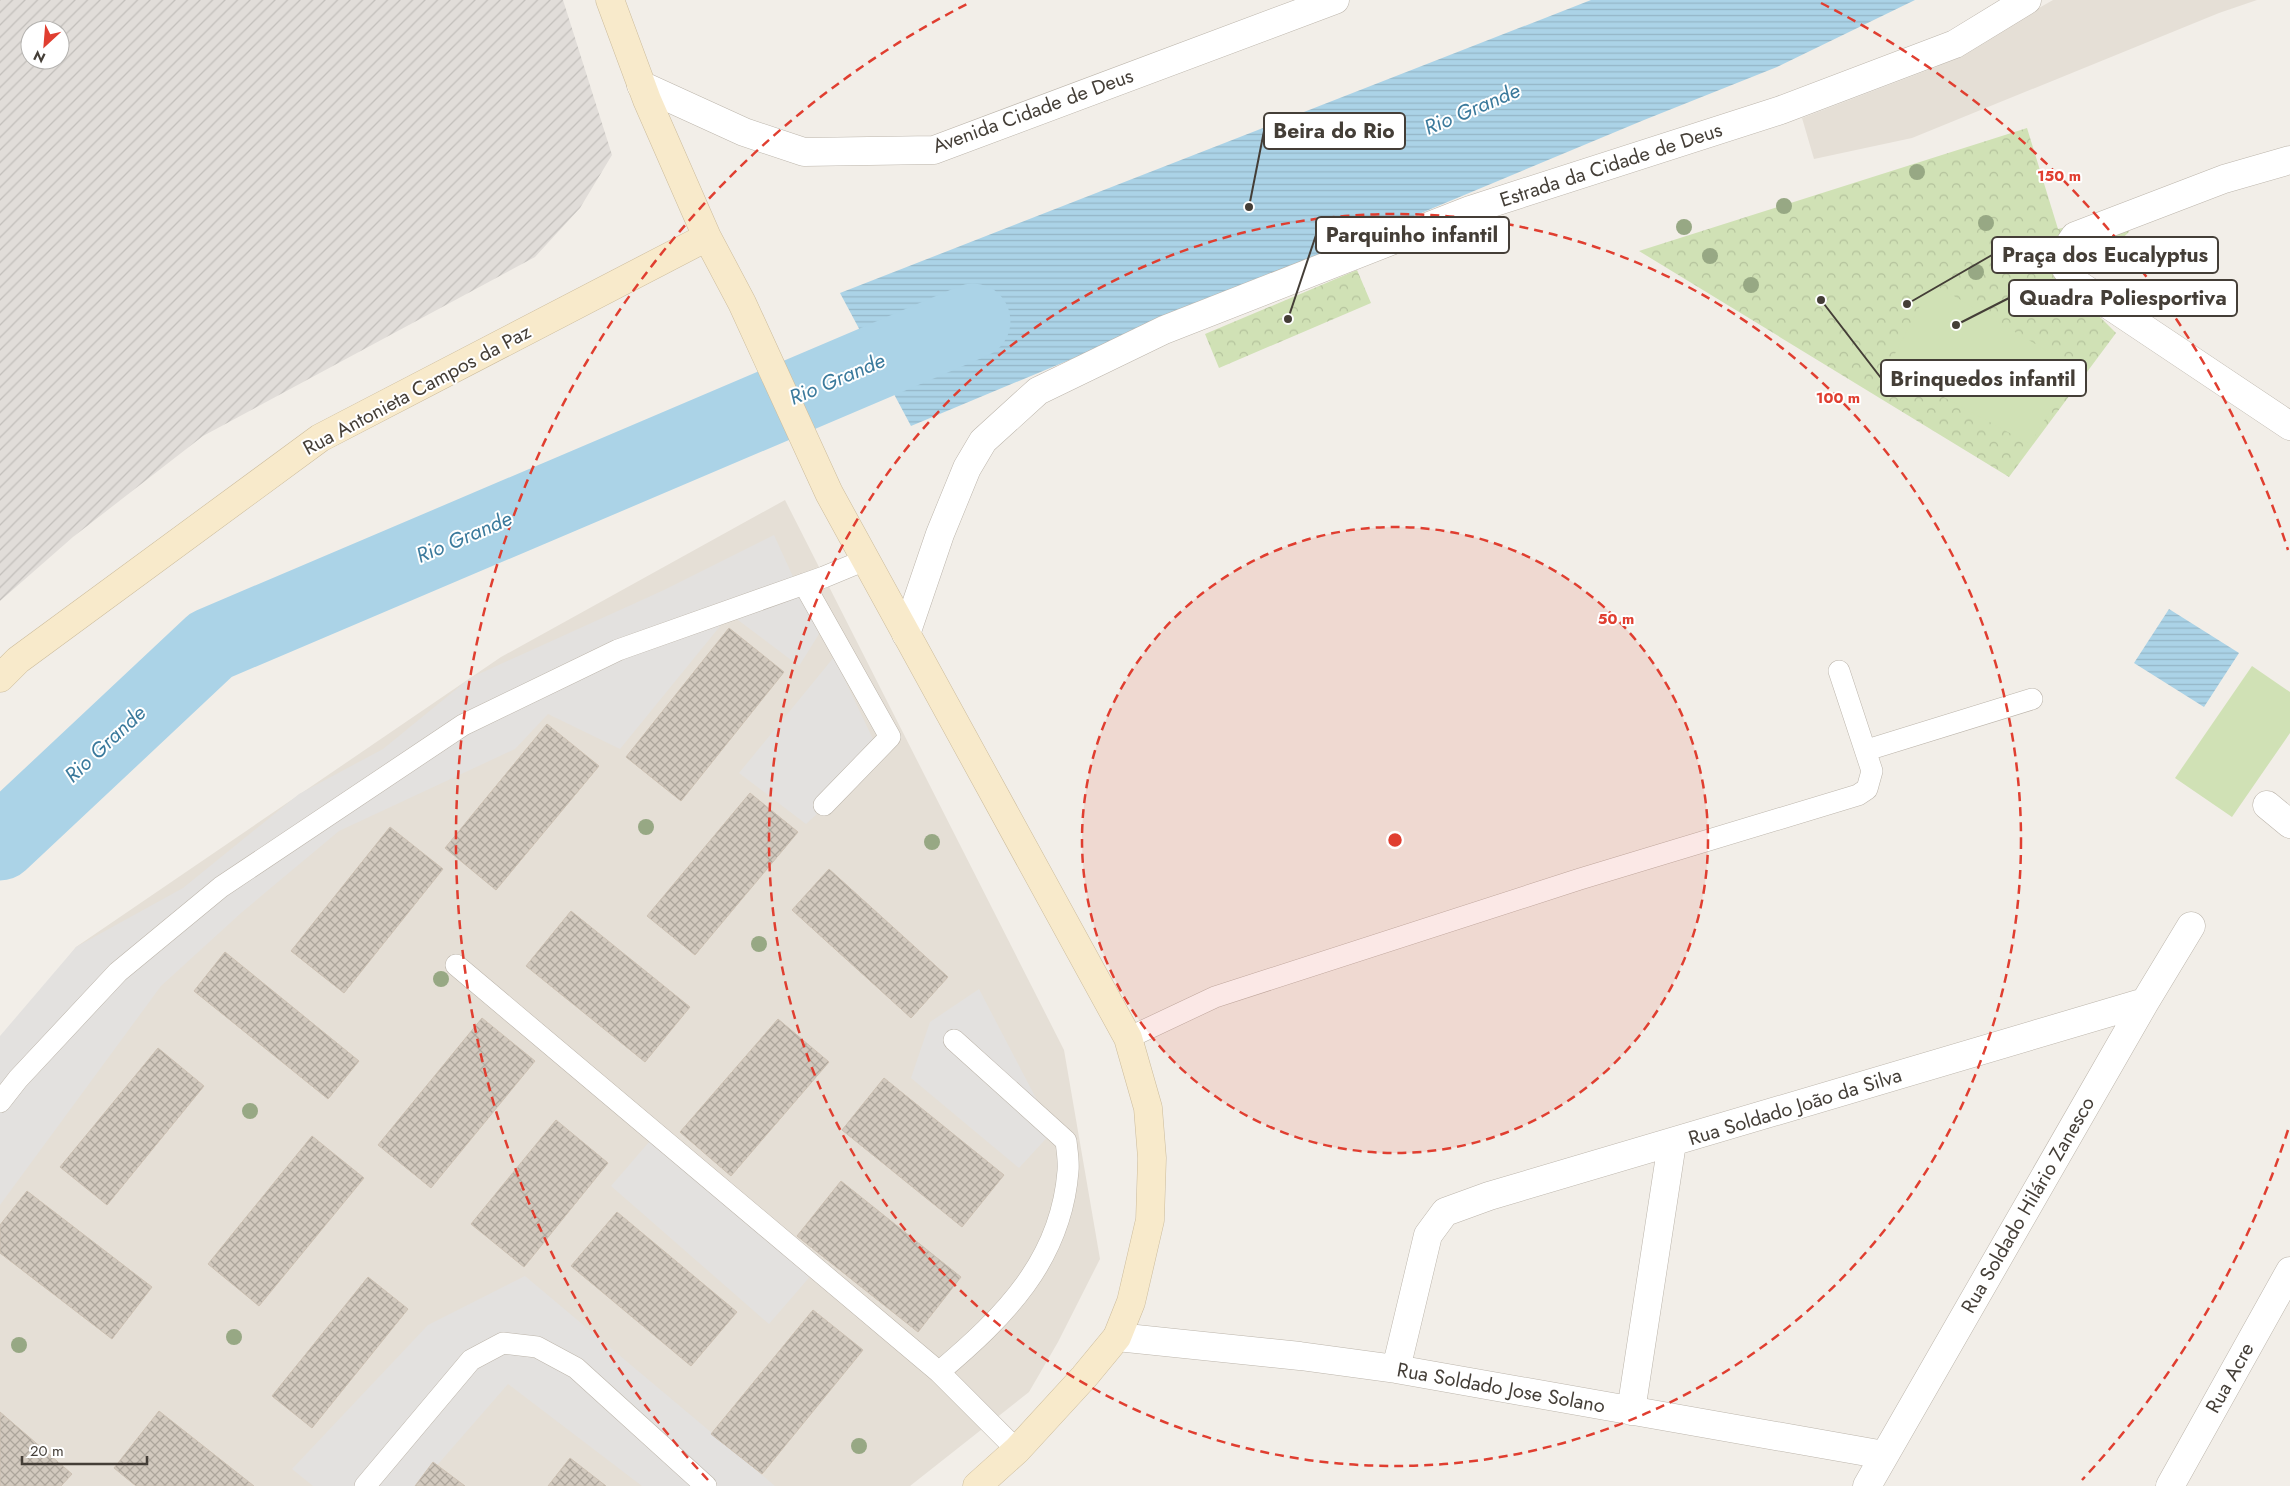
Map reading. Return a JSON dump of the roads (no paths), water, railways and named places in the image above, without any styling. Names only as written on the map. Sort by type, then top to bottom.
[{"type":"main road","points":[[610,0],[641,85],[708,237],[742,304],[829,493],[1128,1038],[1148,1108],[1152,1158],[1150,1220],[1132,1302],[1117,1337],[1084,1377],[1017,1450],[977,1486]]},
{"type":"main road","name":"Rua Antonieta Campos da Paz","points":[[0,678],[18,660],[320,438],[708,237]]},
{"type":"street","name":"Avenida Cidade de Deus","points":[[641,85],[744,132],[804,152],[934,150],[1335,0]]},
{"type":"street","name":"Estrada da Cidade de Deus","points":[[906,634],[940,534],[967,468],[983,441],[1038,391],[1164,330],[1470,210],[1781,110],[1955,44],[2027,0]]},
{"type":"street","points":[[2290,160],[2224,179],[2075,236],[2063,254],[2066,269],[2079,285],[2290,426]]},
{"type":"street","points":[[2267,805],[2290,824]]},
{"type":"street","name":"Rua Soldado Hilário Zanesco","points":[[1867,1486],[2145,1002],[2191,926]]},
{"type":"street","name":"Rua Soldado João da Silva","points":[[1396,1369],[1428,1235],[1446,1212],[1489,1196],[2145,1002]]},
{"type":"street","points":[[1631,1411],[1672,1143]]},
{"type":"street","name":"Rua Acre","points":[[2170,1486],[2290,1271]]},
{"type":"street","name":"Rua Soldado Jose Solano","points":[[1117,1337],[1291,1355],[1396,1369],[1884,1455]]},
{"type":"lane","points":[[0,1102],[18,1079],[118,972],[221,887],[463,724],[618,650],[814,581],[865,560]]},
{"type":"lane","points":[[814,581],[890,738],[824,805]]},
{"type":"lane","points":[[1128,1038],[1215,997],[1580,879],[1858,795],[1867,789],[1872,771],[1867,750],[1839,671]]},
{"type":"lane","points":[[1867,750],[2032,699]]},
{"type":"lane","points":[[456,965],[939,1372],[1017,1450]]},
{"type":"lane","points":[[939,1372],[988,1329],[1014,1302],[1038,1268],[1059,1222],[1068,1170],[1066,1141],[954,1040]]},
{"type":"lane","points":[[365,1486],[471,1360],[503,1343],[537,1347],[576,1368],[706,1486]]},
{"type":"water","points":[[1591,0],[1915,0],[1777,67],[1644,120],[911,426],[840,293]]},
{"type":"water","points":[[2169,609],[2239,653],[2204,707],[2134,663]]},
{"type":"waterway","name":"Rio Grande","points":[[0,843],[211,645],[973,321]]},
{"type":"place","name":"Beira do Rio","points":[[1249,207]]},
{"type":"place","name":"Brinquedos infantil","points":[[1821,300]]},
{"type":"place","name":"Praça dos Eucalyptus","points":[[1907,304]]},
{"type":"place","name":"Parquinho infantil","points":[[1288,319]]},
{"type":"place","name":"Quadra Poliesportiva","points":[[1956,325]]}]
